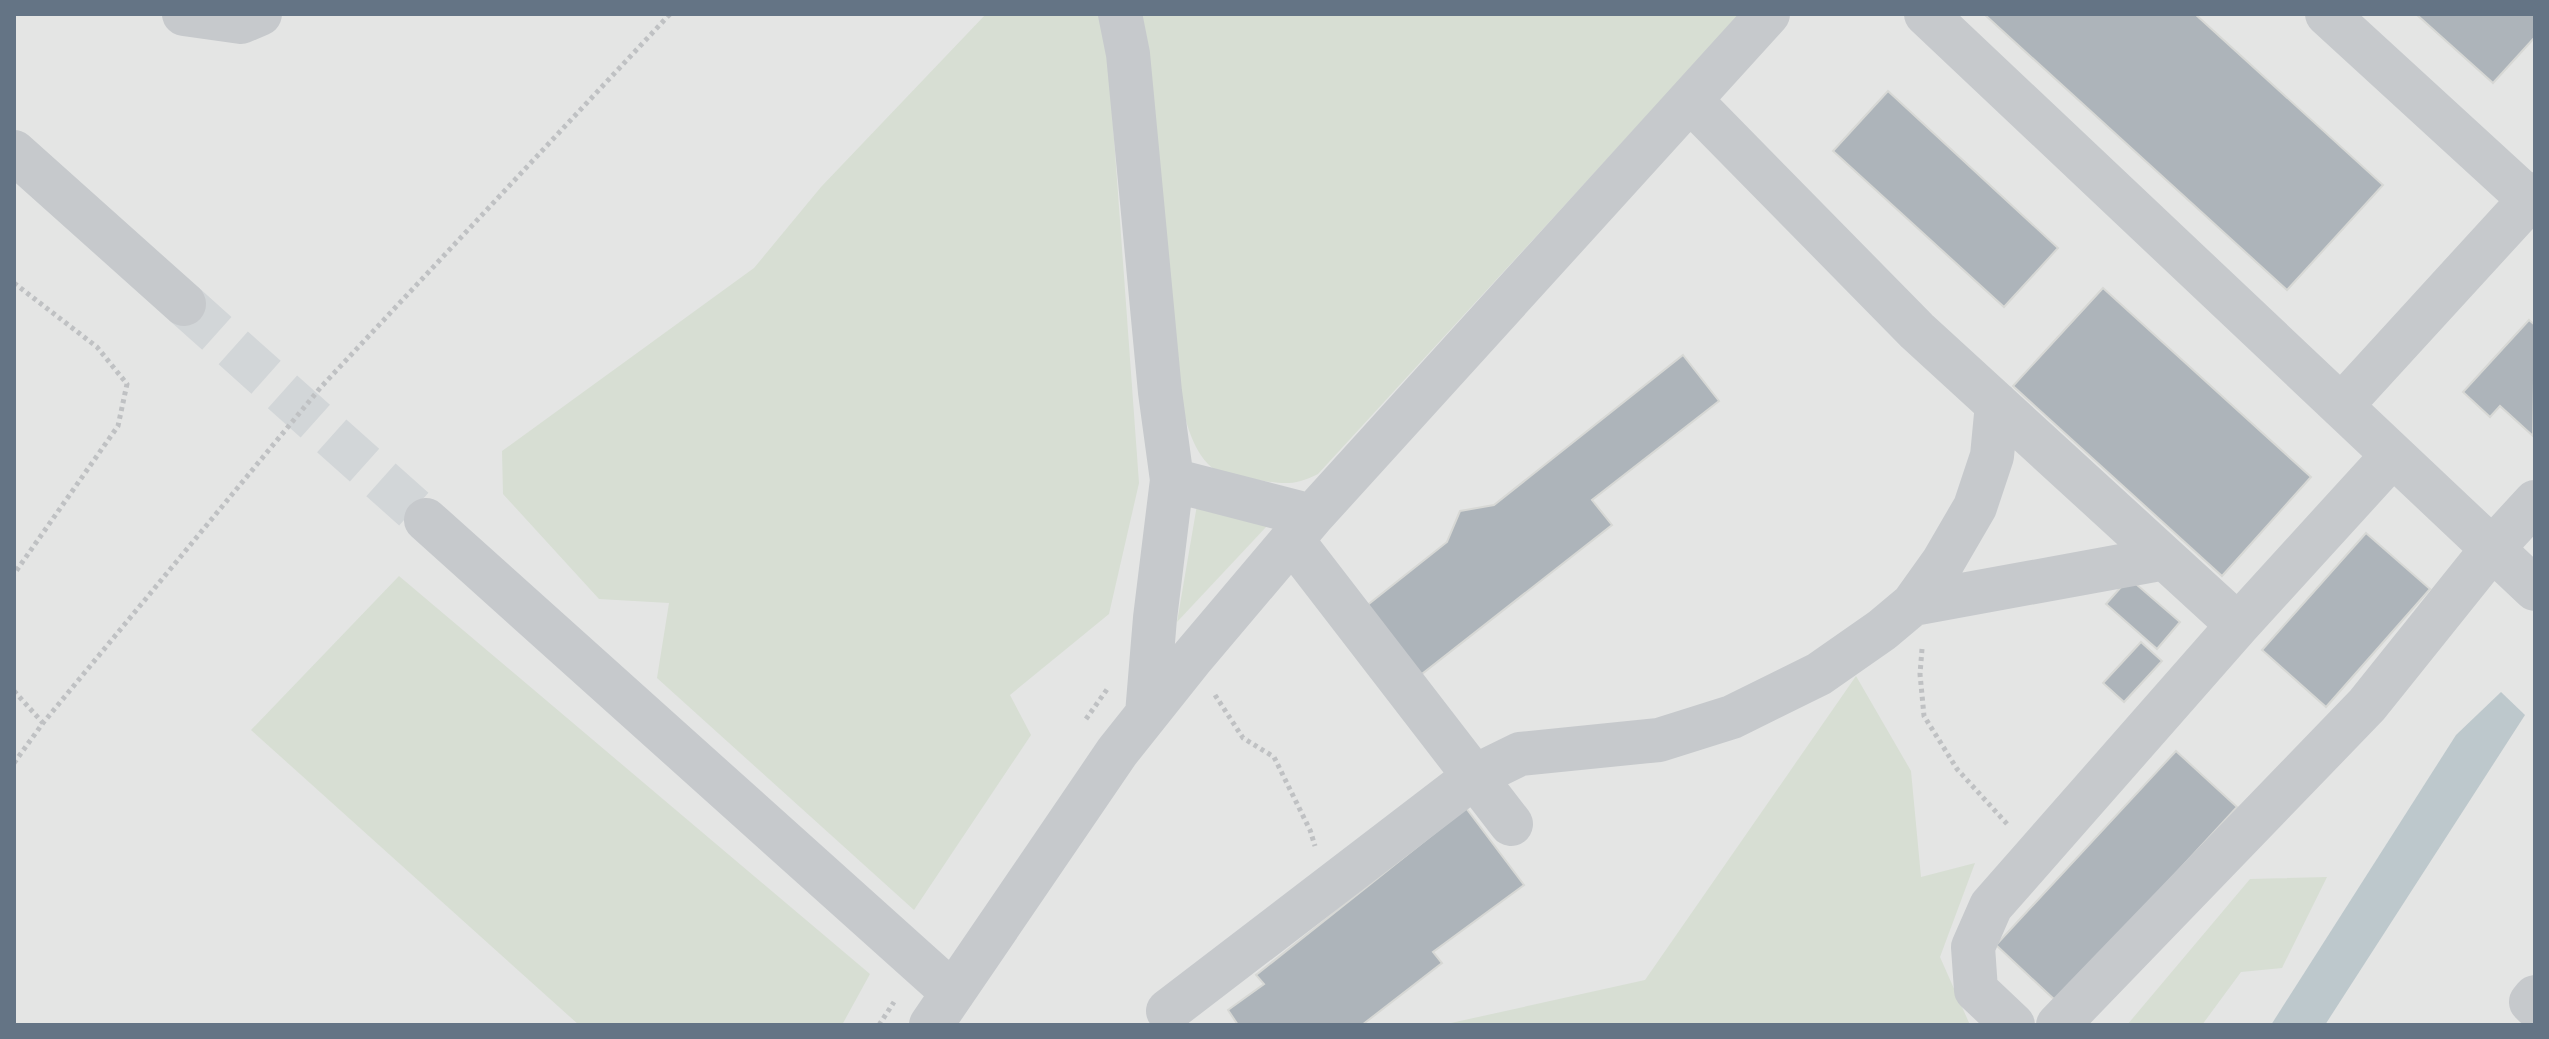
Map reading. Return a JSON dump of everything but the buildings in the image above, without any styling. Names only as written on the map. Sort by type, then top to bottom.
[{"type":"lane","points":[[184,14],[241,22],[260,14]]},
{"type":"lane","points":[[1120,14],[1128,54],[1160,392],[1172,480],[1147,714]]},
{"type":"lane","points":[[426,520],[942,1009],[1117,752],[1147,714],[1302,528],[1768,14]]},
{"type":"lane","points":[[1926,14],[2535,589]]},
{"type":"lane","points":[[2327,14],[2532,197],[2341,406]]},
{"type":"lane","points":[[1690,100],[1917,331],[2238,625]]},
{"type":"lane","points":[[14,152],[184,304]]},
{"type":"lane","points":[[1166,1020],[1475,776],[1520,754],[1659,740],[1732,717],[1819,674],[1882,630],[1913,604],[1943,562],[1975,507],[1992,456],[1997,404]]},
{"type":"lane","points":[[2013,1025],[1976,990],[1973,947],[1991,906],[2238,625],[2393,455]]},
{"type":"lane","points":[[1172,480],[1302,528],[1511,824]]},
{"type":"lane","points":[[2058,1025],[2367,705],[2492,549],[2535,502]]},
{"type":"lane","points":[[1913,604],[2165,558]]},
{"type":"lane","points":[[2535,997],[2531,1002],[2535,1006]]},
{"type":"path","points":[[14,763],[43,723],[321,387],[670,14]]},
{"type":"path","points":[[14,283],[97,347],[127,384],[118,426],[14,574]]},
{"type":"path","points":[[1913,604],[1923,635],[1920,674],[1924,716],[1957,769],[2036,855]]},
{"type":"path","points":[[14,691],[43,723]]},
{"type":"shaded area","points":[[14,14],[2535,14],[2535,1025],[14,1025]]},
{"type":"shaded area","points":[[986,14],[1105,14],[1139,483],[1109,614],[1010,695],[1031,735],[914,910],[657,678],[669,603],[599,599],[503,494],[502,451],[754,268],[821,187]]},
{"type":"shaded area","points":[[1131,14],[1740,14],[1318,474],[1302,481],[1282,483],[1234,477],[1212,468],[1198,451],[1189,429],[1180,398]]},
{"type":"shaded area","points":[[1197,505],[1267,526],[1177,622]]},
{"type":"shaded area","points":[[399,576],[870,974],[842,1025],[579,1025],[251,730]]},
{"type":"shaded area","points":[[1856,676],[1911,771],[1921,877],[1975,863],[1940,957],[1970,1025],[1442,1025],[1645,980]]},
{"type":"shaded area","points":[[2501,692],[2525,715],[2325,1025],[2271,1025],[2456,735]]},
{"type":"shaded area","points":[[2327,877],[2282,968],[2241,972],[2202,1025],[2127,1025],[2250,879]]},
{"type":"tunnel","points":[[184,304],[426,520]]}]
